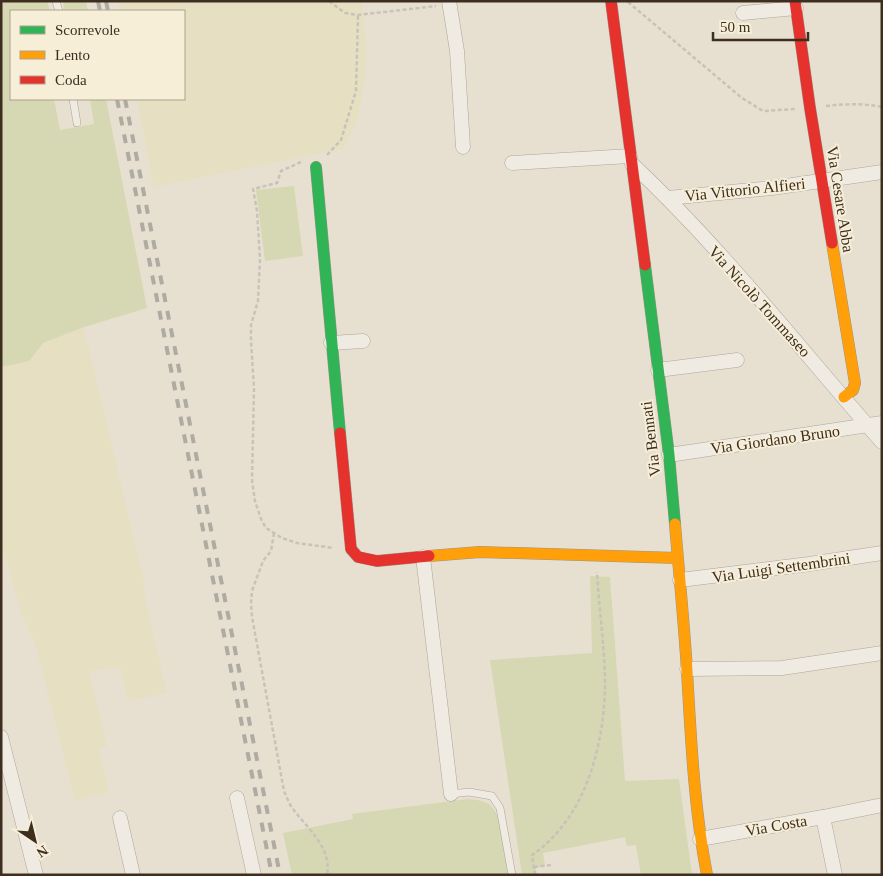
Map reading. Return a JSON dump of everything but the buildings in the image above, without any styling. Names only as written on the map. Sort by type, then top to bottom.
[{"type":"street","name":"Via Bennati","points":[[611,1],[668,455],[680,580],[692,756],[700,839],[707,875]]},
{"type":"street","points":[[444,3],[457,52],[463,147]]},
{"type":"street","points":[[744,13],[796,5]]},
{"type":"street","name":"Via Cesare Abba","points":[[796,5],[810,108],[855,384],[854,390],[844,398]]},
{"type":"street","points":[[512,164],[631,160]]},
{"type":"street","name":"Via Nicolò Tommaseo","points":[[631,160],[668,198],[811,358],[882,442]]},
{"type":"street","points":[[316,167],[330,342],[350,549],[364,560],[377,561],[480,552],[677,558]]},
{"type":"street","name":"Via Vittorio Alfieri","points":[[668,198],[772,188],[882,172]]},
{"type":"street","points":[[330,342],[363,340]]},
{"type":"street","points":[[658,370],[737,360]]},
{"type":"street","name":"Via Giordano Bruno","points":[[668,455],[882,423]]},
{"type":"street","name":"Via Luigi Settembrini","points":[[680,580],[882,553]]},
{"type":"street","points":[[423,557],[452,794]]},
{"type":"street","points":[[687,669],[782,668],[882,653]]},
{"type":"street","points":[[1,737],[36,875]]},
{"type":"street","points":[[237,798],[254,875]]},
{"type":"street","points":[[823,817],[882,805]]},
{"type":"street","name":"Via Costa","points":[[700,839],[823,817],[835,875]]},
{"type":"street","points":[[120,818],[133,875]]},
{"type":"lane","points":[[73,100],[77,123]]},
{"type":"lane","points":[[452,794],[469,792],[492,796],[500,808],[512,875]]},
{"type":"path","points":[[329,1],[345,13],[358,15],[435,7],[444,3]]},
{"type":"path","points":[[627,1],[742,98],[763,111],[845,104],[882,107]]},
{"type":"path","points":[[316,167],[341,140],[353,106],[356,91],[358,15]]},
{"type":"path","points":[[303,161],[281,172],[277,183],[253,189],[257,211],[260,258],[258,301],[251,325],[254,389],[252,480],[260,519],[266,528],[297,543],[350,549]]},
{"type":"path","points":[[274,533],[271,551],[263,561],[252,591],[252,617],[284,791],[292,807],[324,850],[328,860],[327,875]]},
{"type":"path","points":[[536,875],[532,854],[548,842],[562,827],[572,812],[585,788],[595,759],[602,722],[605,686],[597,556]]},
{"type":"path","points":[[534,867],[552,865]]},
{"type":"shaded area","points":[[117,1],[362,1],[366,46],[366,75],[357,121],[345,147],[341,152],[340,149],[154,187],[137,100],[185,100],[185,10],[119,10]]},
{"type":"shaded area","points":[[84,327],[144,582],[151,625],[167,693],[128,701],[120,667],[89,671],[107,746],[99,749],[109,792],[75,801],[35,643],[23,619],[1,543],[1,367],[29,361],[43,343]]},
{"type":"green space","points":[[1,1],[47,1],[50,10],[10,10],[10,100],[54,100],[60,130],[94,124],[90,100],[106,100],[147,308],[84,327],[43,343],[29,361],[1,367]]},
{"type":"green space","points":[[63,1],[86,1],[88,10],[64,10]]},
{"type":"green space","points":[[294,186],[303,256],[265,261],[256,190]]},
{"type":"green space","points":[[590,576],[610,577],[625,781],[679,779],[692,875],[641,875],[636,845],[627,846],[625,837],[543,853],[545,866],[536,868],[537,875],[522,875],[490,660],[592,653]]},
{"type":"green space","points":[[468,799],[486,803],[496,812],[502,829],[510,875],[292,875],[283,833],[353,819],[352,814]]},
{"type":"railway","points":[[98,1],[100,10]]},
{"type":"railway","points":[[106,1],[108,10]]},
{"type":"railway","points":[[117,100],[272,875]]},
{"type":"railway","points":[[125,100],[280,875]]},
{"type":"traffic: fast","points":[[316,167],[340,433]]},
{"type":"traffic: fast","points":[[645,265],[669,455],[675,524]]},
{"type":"traffic: slow","points":[[832,243],[855,383],[853,390],[844,397]]},
{"type":"traffic: slow","points":[[675,524],[694,773],[707,875]]},
{"type":"traffic: slow","points":[[429,556],[480,552],[677,558]]},
{"type":"traffic: jam","points":[[611,1],[645,265]]},
{"type":"traffic: jam","points":[[795,1],[832,243]]},
{"type":"traffic: jam","points":[[340,433],[351,549],[358,557],[377,561],[429,556]]}]
